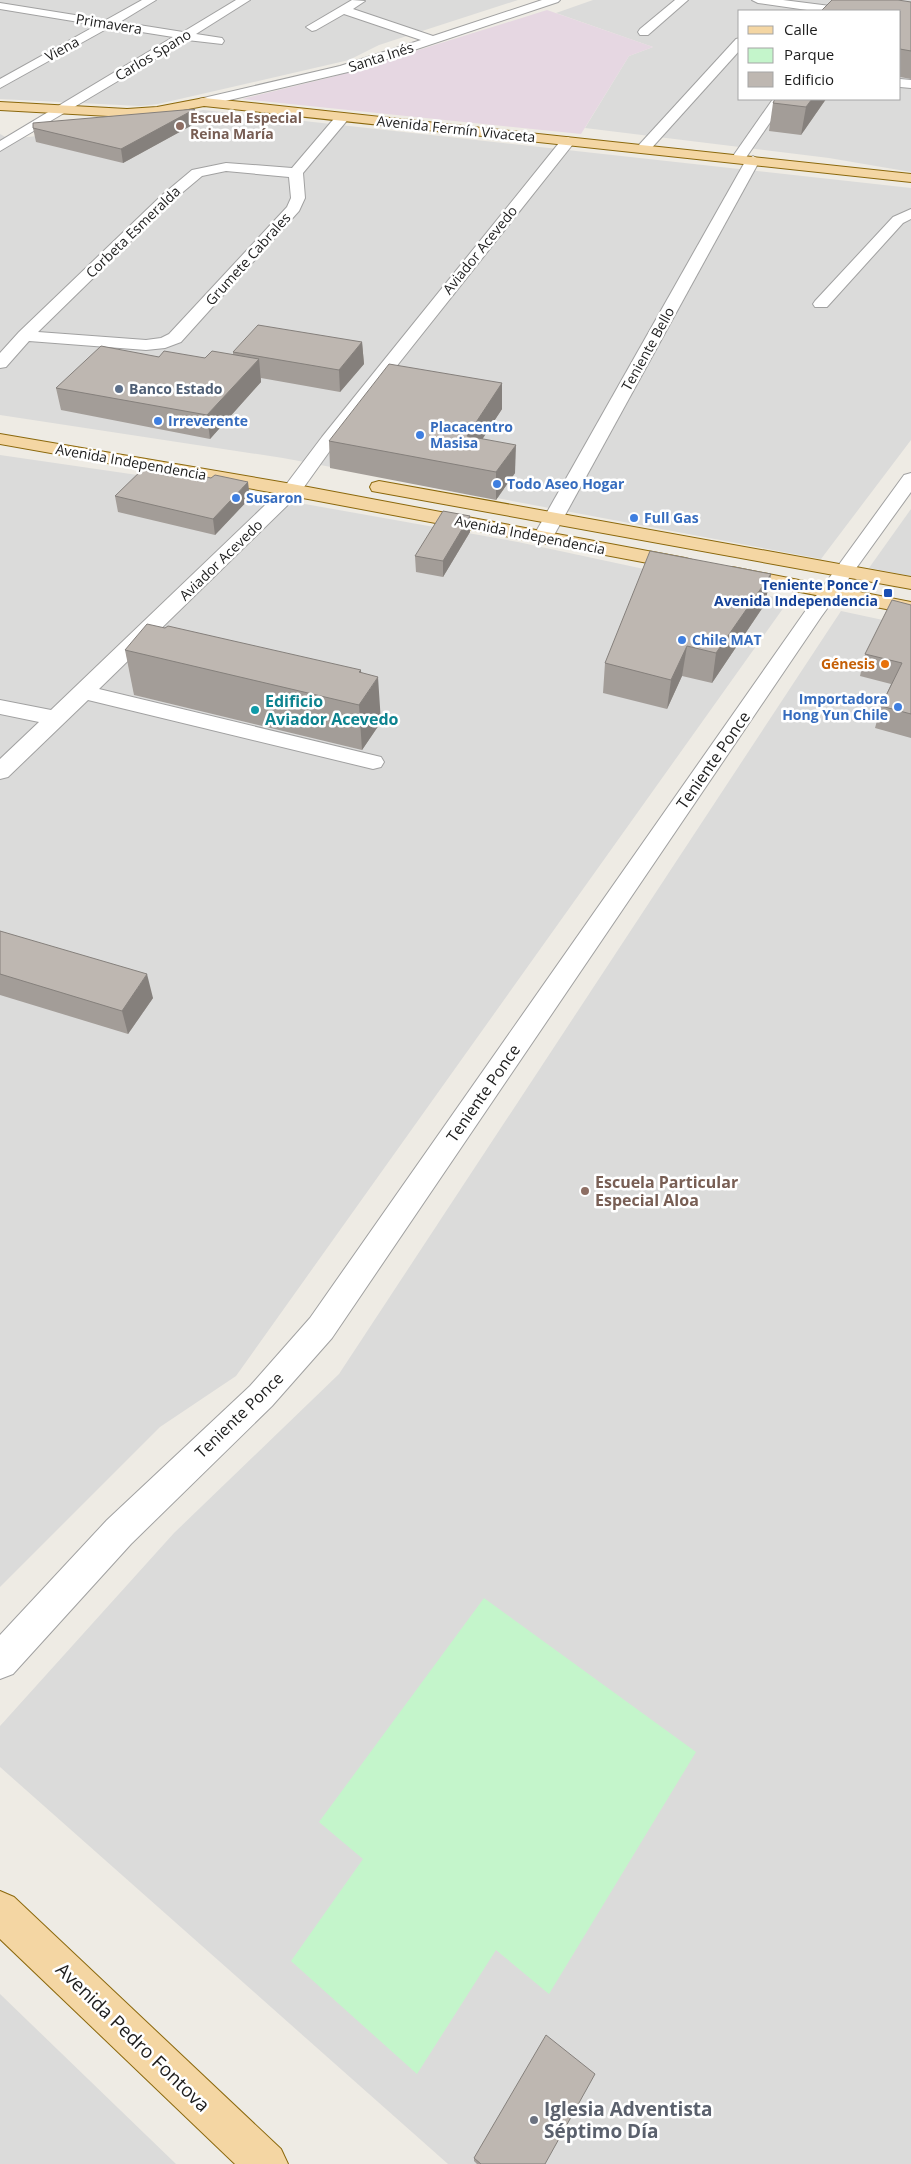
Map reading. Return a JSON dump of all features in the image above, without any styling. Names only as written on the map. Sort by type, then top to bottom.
[{"type":"main road","name":"Avenida Fermín Vivaceta","points":[[0,106],[141,112],[204,102],[911,178]]},
{"type":"main road","name":"Avenida Independencia","points":[[0,421],[299,482],[543,537],[710,569],[836,581],[911,584]]},
{"type":"main road","name":"Avenida Independencia","points":[[0,439],[299,482],[324,477]]},
{"type":"main road","name":"Avenida Independencia","points":[[362,484],[555,518],[836,581],[911,608]]},
{"type":"main road","name":"Avenida Pedro Fontova","points":[[0,1910],[266,2164]]},
{"type":"street","name":"Viena","points":[[0,84],[150,0]]},
{"type":"street","name":"Carlos Spano","points":[[0,147],[244,0]]},
{"type":"street","name":"Santa Inés","points":[[204,102],[336,71],[554,0]]},
{"type":"street","points":[[644,32],[682,0]]},
{"type":"street","points":[[758,0],[774,5],[827,10]]},
{"type":"street","points":[[839,10],[848,0]]},
{"type":"street","points":[[312,27],[365,1]]},
{"type":"street","name":"Primavera","points":[[0,6],[218,41]]},
{"type":"street","points":[[344,10],[433,40]]},
{"type":"street","points":[[643,148],[738,44]]},
{"type":"street","name":"Teniente Bello","points":[[543,537],[555,518],[778,100]]},
{"type":"street","points":[[296,173],[343,117]]},
{"type":"street","name":"Aviador Acevedo","points":[[0,772],[299,482],[328,441],[568,140]]},
{"type":"street","name":"Corbeta Esmeralda","points":[[0,363],[24,336],[166,199],[197,172],[226,167],[296,173]]},
{"type":"street","name":"Grumete Cabrales","points":[[24,336],[146,345],[165,343],[178,335],[294,208],[298,198],[296,173]]},
{"type":"street","points":[[821,304],[898,220],[911,213]]},
{"type":"street","name":"Teniente Ponce","points":[[0,1661],[119,1532],[261,1396],[321,1328],[836,581],[911,479]]},
{"type":"street","points":[[83,692],[373,762]]},
{"type":"street","points":[[0,707],[56,718]]},
{"type":"shaded area","points":[[0,0],[518,0],[379,45],[349,60],[158,104],[140,106],[0,99]]},
{"type":"shaded area","points":[[593,0],[911,0],[911,172],[829,158],[585,128],[629,56],[653,47],[556,13]]},
{"type":"shaded area","points":[[547,10],[653,47],[629,56],[581,134],[242,99],[332,77]]},
{"type":"shaded area","points":[[203,110],[911,188],[911,440],[821,559],[283,458],[0,415],[0,134],[9,139],[139,125]]},
{"type":"shaded area","points":[[0,455],[165,479],[518,542],[789,600],[236,1376],[160,1427],[0,1587]]},
{"type":"shaded area","points":[[911,509],[911,576],[869,568]]},
{"type":"shaded area","points":[[841,611],[911,626],[911,2164],[448,2164],[0,1767],[0,1726],[174,1533],[339,1374]]},
{"type":"shaded area","points":[[0,1994],[176,2164],[0,2164]]},
{"type":"green space","points":[[484,1598],[696,1752],[549,1994],[496,1950],[417,2074],[291,1961],[363,1859],[319,1822]]},
{"type":"building","points":[[832,0],[898,0],[911,2],[911,51],[901,49],[901,10],[822,10]]},
{"type":"building","points":[[774,100],[811,100],[806,107],[773,103]]},
{"type":"building","points":[[195,109],[121,149],[33,128],[33,123]]},
{"type":"building","points":[[258,325],[362,342],[339,370],[233,352]]},
{"type":"building","points":[[101,346],[159,357],[164,351],[205,358],[212,351],[259,359],[207,415],[56,388]]},
{"type":"building","points":[[389,364],[502,383],[467,436],[516,445],[496,472],[329,441]]},
{"type":"building","points":[[148,464],[211,478],[215,475],[248,482],[213,519],[115,496]]},
{"type":"building","points":[[443,511],[470,516],[443,561],[415,556]]},
{"type":"building","name":"Chile MAT","points":[[650,551],[771,574],[716,653],[687,646],[671,680],[605,663]]},
{"type":"building","points":[[892,600],[911,605],[911,714],[881,706],[902,663],[865,654]]},
{"type":"building","points":[[147,624],[165,628],[168,626],[361,670],[359,672],[378,677],[359,705],[125,650]]},
{"type":"building","points":[[0,931],[147,974],[122,1011],[0,974]]},
{"type":"building","name":"Iglesia Adventista Séptimo Día","points":[[546,2035],[595,2074],[545,2164],[481,2164],[474,2158]]},
{"type":"place","name":"Escuela Especial Reina María","points":[[180,126]]},
{"type":"place","name":"Banco Estado","points":[[119,389]]},
{"type":"place","name":"Irreverente","points":[[158,421]]},
{"type":"place","name":"Placacentro Masisa","points":[[420,435]]},
{"type":"place","name":"Todo Aseo Hogar","points":[[497,484]]},
{"type":"place","name":"Susaron","points":[[236,498]]},
{"type":"place","name":"Full Gas","points":[[634,518]]},
{"type":"place","name":"Teniente Ponce / Avenida Independencia","points":[[888,593]]},
{"type":"place","name":"Chile MAT","points":[[682,640]]},
{"type":"place","name":"Génesis","points":[[885,664]]},
{"type":"place","name":"Importadora Hong Yun Chile","points":[[898,707]]},
{"type":"place","name":"Edificio Aviador Acevedo","points":[[255,710]]},
{"type":"place","name":"Escuela Particular Especial Aloa","points":[[585,1191]]},
{"type":"place","name":"Iglesia Adventista Séptimo Día","points":[[534,2120]]}]
